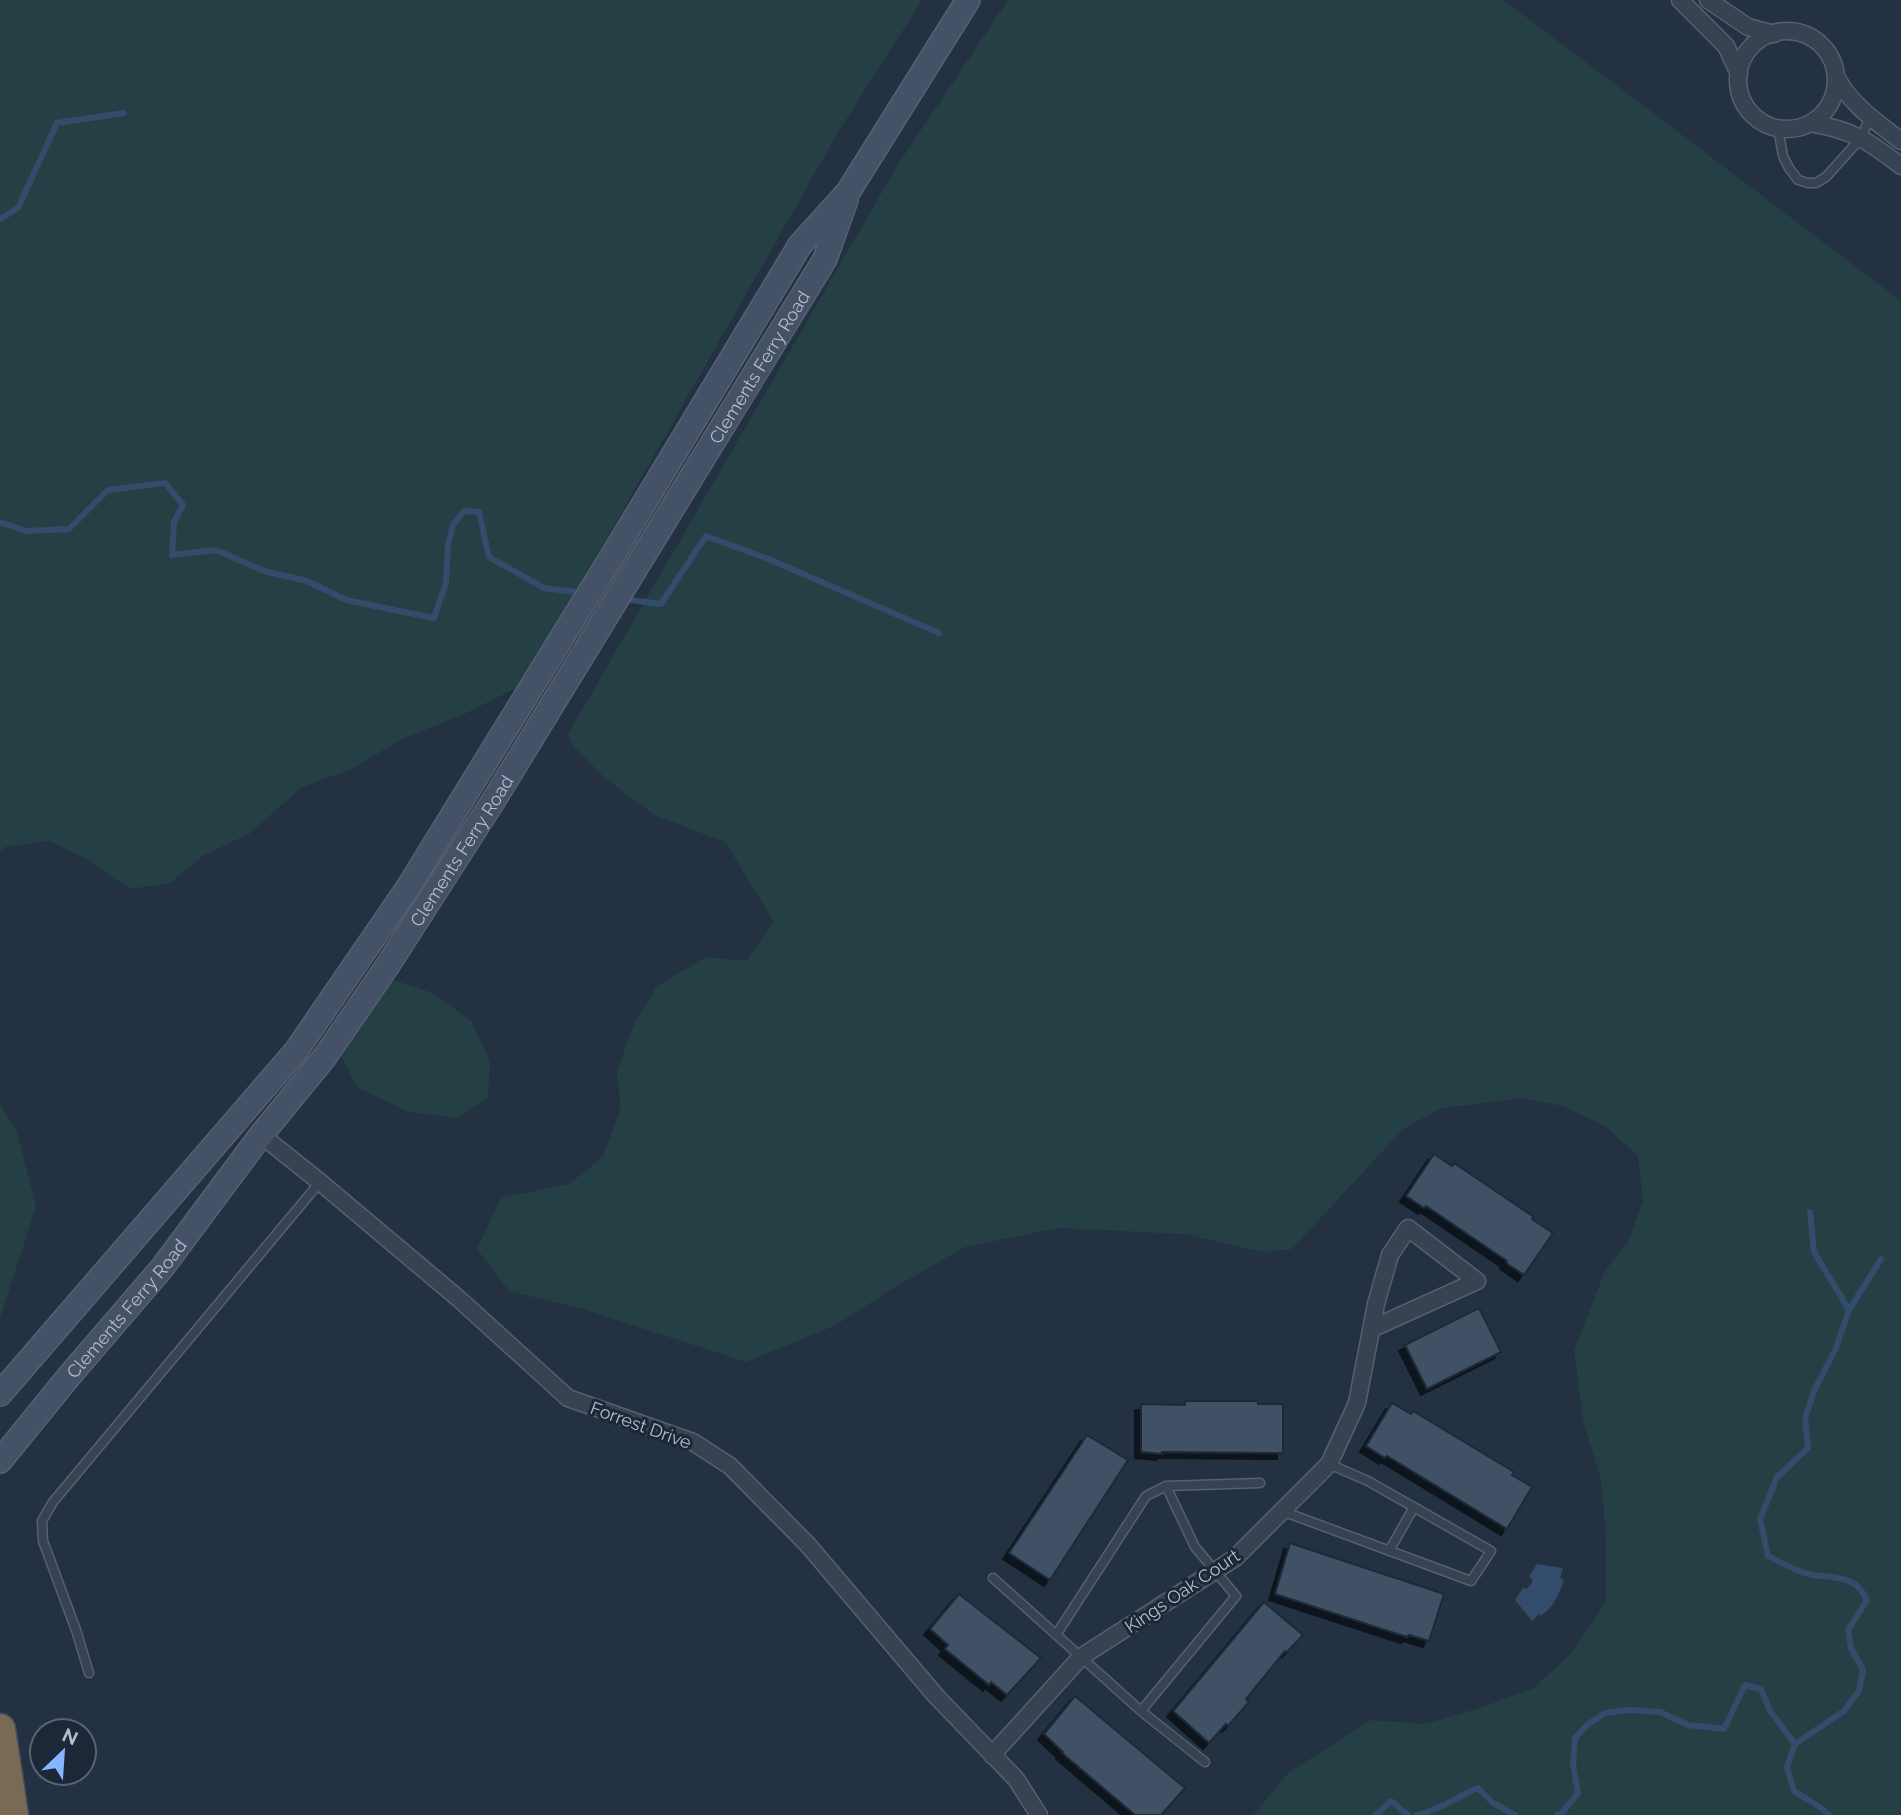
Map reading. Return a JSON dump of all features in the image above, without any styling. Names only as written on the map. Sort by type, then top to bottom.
[{"type":"highway","points":[[0,1729],[13,1815]]},
{"type":"main road","name":"Clements Ferry Road","points":[[0,1394],[296,1051],[409,886],[800,245],[848,192],[968,0]]},
{"type":"main road","name":"Clements Ferry Road","points":[[0,1461],[162,1268],[261,1135],[324,1058],[388,965],[492,803],[825,259],[848,192]]},
{"type":"street","points":[[1680,0],[1726,46],[1738,74],[1739,90],[1745,106],[1756,118],[1770,126],[1786,130],[1803,127],[1817,120],[1828,108],[1835,93],[1833,62],[1825,49],[1813,38],[1798,33],[1783,31],[1767,36],[1753,45],[1743,58],[1738,74]]},
{"type":"street","points":[[1708,0],[1748,27],[1774,34]]},
{"type":"street","points":[[1836,78],[1844,92],[1901,141]]},
{"type":"street","points":[[1810,123],[1834,127],[1861,138],[1901,166]]},
{"type":"street","name":"Forrest Drive","points":[[261,1135],[459,1299],[568,1398],[693,1443],[730,1466],[808,1545],[936,1696],[1016,1779],[1039,1815]]},
{"type":"street","name":"Kings Oak Court","points":[[992,1755],[1081,1657],[1235,1558],[1329,1464],[1357,1403],[1371,1329],[1376,1304],[1390,1255],[1408,1228],[1477,1281],[1371,1329]]},
{"type":"lane","points":[[1779,128],[1788,169],[1798,180],[1816,183],[1826,177],[1861,138],[1870,117]]},
{"type":"lane","points":[[89,1673],[43,1541],[42,1521],[53,1502],[320,1182]]},
{"type":"lane","points":[[1282,1511],[1471,1581],[1491,1551],[1368,1481],[1329,1464]]},
{"type":"lane","points":[[1056,1635],[1146,1496],[1166,1486],[1260,1483]]},
{"type":"lane","points":[[1141,1710],[1236,1596],[1195,1547],[1166,1486]]},
{"type":"lane","points":[[1389,1551],[1414,1507]]},
{"type":"lane","points":[[993,1578],[1141,1710],[1205,1762]]},
{"type":"green space","points":[[0,0],[922,0],[840,129],[533,668],[518,687],[464,714],[400,740],[352,769],[302,787],[249,834],[204,855],[170,883],[130,889],[83,857],[49,841],[5,847],[0,852]]},
{"type":"green space","points":[[1008,0],[1504,0],[1901,301],[1901,1815],[1253,1815],[1288,1773],[1371,1720],[1425,1724],[1534,1688],[1572,1652],[1606,1602],[1606,1534],[1601,1480],[1583,1420],[1574,1350],[1605,1271],[1629,1241],[1643,1200],[1638,1156],[1605,1126],[1562,1106],[1524,1098],[1442,1108],[1403,1129],[1292,1249],[1263,1252],[1184,1234],[1057,1228],[965,1247],[836,1325],[746,1362],[583,1309],[509,1291],[477,1249],[501,1198],[569,1184],[603,1157],[621,1107],[617,1072],[632,1028],[657,986],[706,957],[746,961],[774,922],[725,842],[654,815],[604,777],[573,746],[568,734],[897,166]]},
{"type":"green space","points":[[388,978],[433,993],[471,1021],[490,1061],[488,1097],[457,1118],[409,1112],[358,1088],[339,1052]]},
{"type":"green space","points":[[0,1103],[17,1132],[36,1206],[0,1319]]},
{"type":"water","points":[[1537,1564],[1563,1568],[1560,1578],[1564,1580],[1553,1604],[1532,1621],[1515,1600],[1523,1588],[1527,1589],[1533,1581],[1529,1576]]},
{"type":"building","points":[[1434,1154],[1452,1166],[1454,1163],[1553,1233],[1524,1275],[1426,1206],[1424,1208],[1406,1196]]},
{"type":"building","points":[[1479,1308],[1501,1352],[1427,1389],[1405,1345]]},
{"type":"building","points":[[1185,1401],[1258,1401],[1258,1404],[1283,1404],[1283,1453],[1141,1452],[1141,1404],[1185,1405]]},
{"type":"building","points":[[1392,1403],[1411,1414],[1413,1411],[1514,1472],[1512,1475],[1532,1487],[1507,1529],[1366,1446]]},
{"type":"building","points":[[1087,1435],[1128,1460],[1050,1580],[1009,1553]]},
{"type":"building","points":[[1290,1543],[1444,1594],[1429,1641],[1409,1635],[1407,1637],[1275,1594]]},
{"type":"building","points":[[959,1594],[1041,1658],[1007,1695],[991,1682],[989,1685],[945,1649],[948,1645],[930,1629]]},
{"type":"building","points":[[1264,1602],[1303,1635],[1285,1651],[1246,1699],[1249,1702],[1209,1743],[1173,1711]]},
{"type":"building","points":[[1075,1696],[1185,1788],[1161,1815],[1135,1815],[1062,1753],[1044,1734]]},
{"type":"waterway","points":[[0,219],[18,208],[57,123],[124,113]]},
{"type":"waterway","points":[[0,522],[26,531],[69,529],[108,490],[165,483],[183,505],[174,522],[172,555],[216,550],[264,571],[307,581],[346,600],[434,618],[446,583],[448,544],[453,525],[464,511],[479,512],[489,557],[544,588],[584,593]]},
{"type":"waterway","points":[[623,599],[661,604],[706,536],[771,560],[939,633]]},
{"type":"waterway","points":[[1810,1212],[1814,1252],[1849,1310]]},
{"type":"waterway","points":[[1829,1815],[1794,1791],[1787,1767],[1795,1744],[1844,1711],[1859,1691],[1863,1670],[1851,1648],[1848,1630],[1867,1600],[1862,1591],[1849,1581],[1804,1573],[1768,1556],[1760,1519],[1777,1477],[1808,1448],[1805,1418],[1814,1391],[1836,1348],[1849,1310],[1881,1259]]},
{"type":"waterway","points":[[1557,1815],[1561,1814],[1578,1793],[1573,1764],[1575,1738],[1587,1725],[1605,1713],[1630,1710],[1660,1712],[1688,1725],[1724,1729],[1745,1685],[1761,1689],[1770,1711],[1795,1744]]},
{"type":"waterway","points":[[1417,1815],[1478,1788],[1493,1803],[1515,1815]]},
{"type":"waterway","points":[[1376,1815],[1391,1801],[1408,1815]]}]
